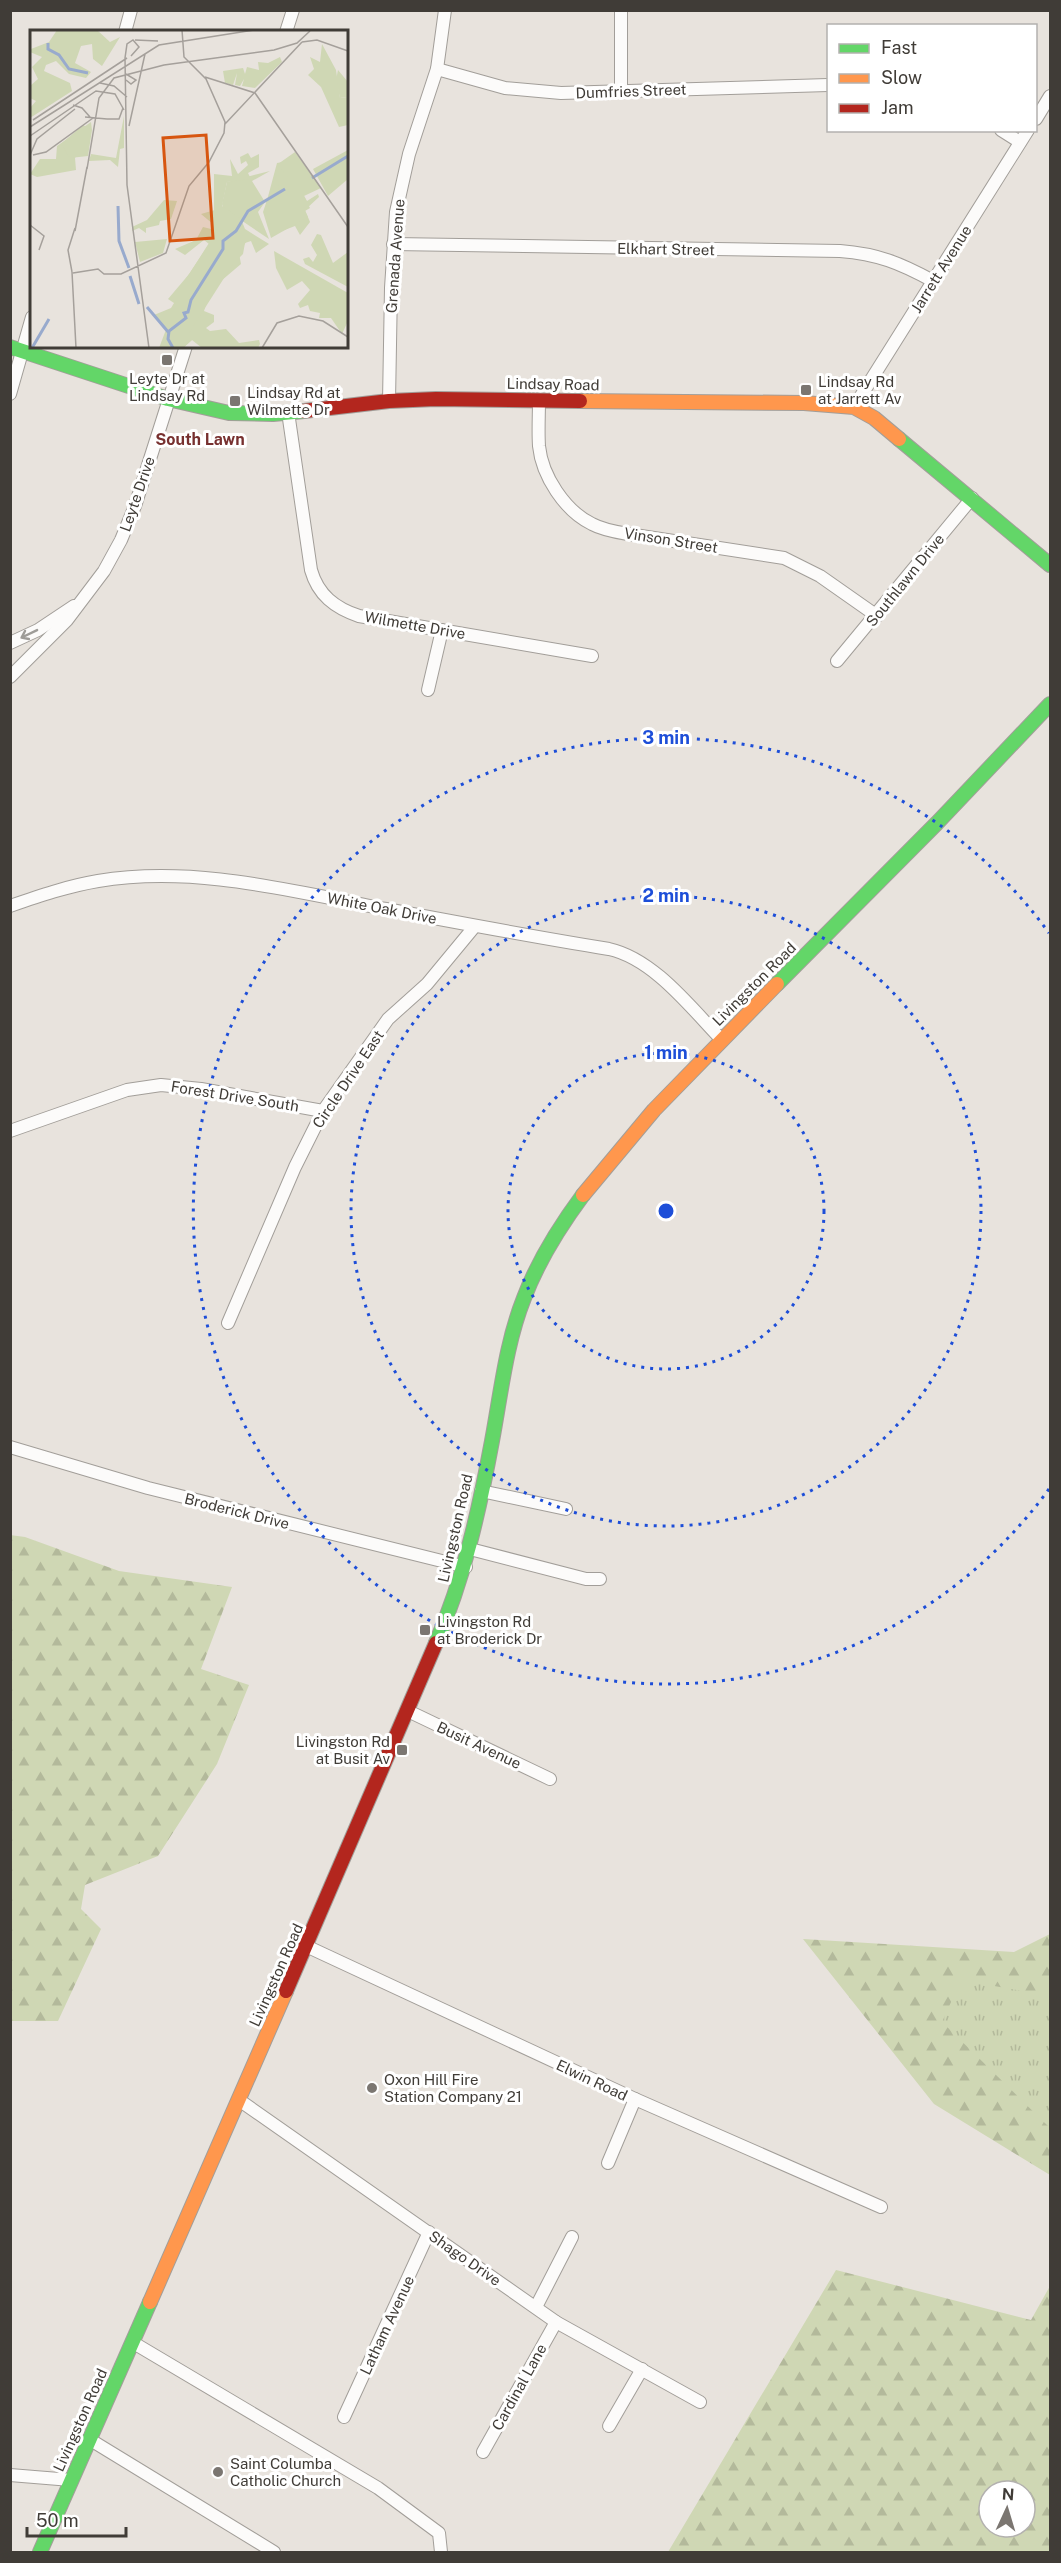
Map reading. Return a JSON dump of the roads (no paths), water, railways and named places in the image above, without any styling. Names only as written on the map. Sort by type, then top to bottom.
[{"type":"main road","name":"Lindsay Road","points":[[16,349],[168,399],[207,410],[235,414],[288,412],[389,400],[804,403],[854,407],[874,418],[1050,565]]},
{"type":"main road","name":"Livingston Road","points":[[40,2553],[408,1711],[466,1567],[505,1370],[523,1300],[540,1261],[561,1223],[594,1177],[722,1040],[1050,704]]},
{"type":"street","points":[[125,30],[131,10]]},
{"type":"street","points":[[287,30],[292,10]]},
{"type":"street","name":"Grenada Avenue","points":[[389,400],[393,244],[400,188],[437,69],[445,10]]},
{"type":"street","points":[[621,10],[621,91]]},
{"type":"street","name":"Dumfries Street","points":[[437,69],[505,88],[561,93],[827,85]]},
{"type":"street","points":[[1037,116],[1050,96]]},
{"type":"street","points":[[1004,132],[1020,142]]},
{"type":"street","name":"Jarrett Avenue","points":[[854,407],[1027,132]]},
{"type":"street","name":"Elkhart Street","points":[[393,244],[840,251],[890,259],[933,281]]},
{"type":"street","points":[[10,394],[16,349],[30,321]]},
{"type":"street","name":"Leyte Drive","points":[[10,677],[57,632],[104,571],[128,524],[185,348]]},
{"type":"street","name":"Vinson Street","points":[[539,400],[539,446],[544,465],[558,492],[583,519],[603,529],[628,534],[784,558],[820,576],[877,615]]},
{"type":"street","name":"Wilmette Drive","points":[[288,412],[308,560],[313,579],[331,603],[359,616],[592,656]]},
{"type":"street","name":"Southlawn Drive","points":[[837,661],[972,498]]},
{"type":"street","name":"Leyte Drive","points":[[10,644],[38,630],[82,600]]},
{"type":"street","points":[[428,690],[442,630]]},
{"type":"street","name":"White Oak Drive","points":[[10,906],[96,881],[193,876],[268,886],[609,949],[631,955],[664,982],[722,1040]]},
{"type":"street","name":"Circle Drive East","points":[[228,1323],[295,1167],[322,1111],[388,1019],[427,984],[475,926]]},
{"type":"street","name":"Forest Drive South","points":[[10,1131],[128,1090],[161,1085],[201,1089],[322,1111]]},
{"type":"street","name":"Broderick Drive","points":[[10,1447],[148,1488],[466,1567]]},
{"type":"street","points":[[481,1491],[566,1509]]},
{"type":"street","points":[[470,1549],[586,1579],[600,1579]]},
{"type":"street","name":"Busit Avenue","points":[[408,1711],[550,1779]]},
{"type":"street","name":"Elwin Road","points":[[306,1947],[635,2099],[881,2207]]},
{"type":"street","points":[[608,2163],[635,2099]]},
{"type":"street","name":"Shago Drive","points":[[239,2100],[556,2322],[700,2402]]},
{"type":"street","name":"Latham Avenue","points":[[344,2418],[429,2232]]},
{"type":"street","points":[[536,2307],[572,2237]]},
{"type":"street","name":"Cardinal Lane","points":[[483,2452],[556,2322]]},
{"type":"street","points":[[132,2342],[378,2488],[439,2533],[441,2553]]},
{"type":"street","points":[[609,2426],[642,2369]]},
{"type":"street","points":[[89,2439],[274,2553]]},
{"type":"street","points":[[10,2475],[71,2480]]},
{"type":"place","name":"Leyte Dr at Lindsay Rd","points":[[167,360]]},
{"type":"place","name":"Lindsay Rd at Jarrett Av","points":[[806,390]]},
{"type":"place","name":"Lindsay Rd at Wilmette Dr","points":[[235,401]]},
{"type":"place","name":"Livingston Rd at Broderick Dr","points":[[425,1630]]},
{"type":"place","name":"Livingston Rd at Busit Av","points":[[402,1750]]},
{"type":"place","name":"Oxon Hill Fire Station Company 21","points":[[372,2088]]},
{"type":"place","name":"Saint Columba Catholic Church","points":[[218,2472]]},
{"type":"district","name":"South Lawn","points":[[200,439]]}]
